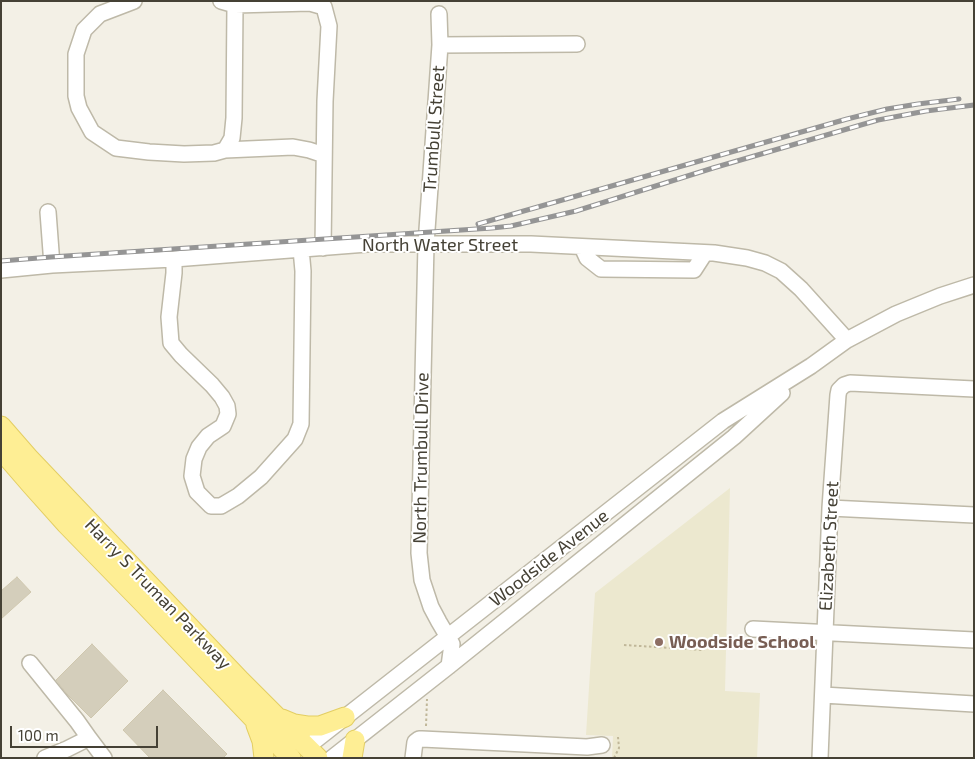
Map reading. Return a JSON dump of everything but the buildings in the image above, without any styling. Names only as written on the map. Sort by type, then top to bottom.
[{"type":"main road","name":"Harry S Truman Parkway","points":[[1,426],[28,458],[278,718],[302,755]]},
{"type":"main road","name":"Harry S Truman Parkway","points":[[1,450],[66,524],[254,719],[302,755]]},
{"type":"main road","points":[[278,718],[294,724],[320,726],[345,717]]},
{"type":"main road","points":[[254,719],[262,741],[264,758]]},
{"type":"street","points":[[134,1],[100,14],[84,30],[76,54],[76,96],[79,108],[92,132],[116,148],[149,152],[214,154],[225,150],[293,147],[324,155]]},
{"type":"street","points":[[225,150],[232,138],[234,118],[228,3],[310,2],[324,7],[329,26],[324,155],[323,248]]},
{"type":"street","name":"Trumbull Street","points":[[426,244],[440,45],[439,14]]},
{"type":"street","points":[[440,45],[577,44]]},
{"type":"street","points":[[48,212],[52,266]]},
{"type":"street","name":"North Water Street","points":[[1,270],[367,244],[531,244],[705,253],[747,258],[765,263],[781,271],[801,288],[847,340]]},
{"type":"street","name":"North Trumbull Drive","points":[[426,244],[419,553],[422,580],[431,607],[452,644],[449,666]]},
{"type":"street","points":[[582,247],[587,258],[602,269],[694,270],[705,253]]},
{"type":"street","points":[[174,259],[169,317],[171,343],[180,355],[212,385],[227,406],[228,414],[223,426],[208,436],[199,447],[194,459],[192,476],[197,492],[211,506],[221,506],[238,496],[261,477],[296,440],[301,424],[303,271],[301,249]]},
{"type":"street","points":[[639,250],[639,269]]},
{"type":"street","name":"Woodside Avenue","points":[[302,755],[345,717],[724,421],[811,366],[847,340],[896,314],[974,284]]},
{"type":"street","name":"Woodside Avenue","points":[[332,758],[354,749],[449,666],[734,437],[811,366]]},
{"type":"street","name":"Elizabeth Street","points":[[820,758],[830,508],[838,394],[844,386],[850,383],[974,389]]},
{"type":"street","points":[[830,508],[974,515]]},
{"type":"street","points":[[753,629],[974,640]]},
{"type":"street","points":[[30,663],[78,721],[104,758]]},
{"type":"street","points":[[823,696],[974,704]]},
{"type":"street","points":[[45,758],[89,738]]},
{"type":"street","points":[[413,758],[414,742],[426,739],[587,747],[602,746]]},
{"type":"path","points":[[624,645],[703,650],[716,640],[729,641]]},
{"type":"path","points":[[426,727],[427,696]]},
{"type":"path","points":[[614,758],[619,748],[618,737]]},
{"type":"shaded area","name":"Woodside School","points":[[730,488],[725,691],[760,693],[757,758],[612,758],[613,736],[586,735],[595,593]]},
{"type":"railway","points":[[478,224],[847,119],[887,109],[959,99]]},
{"type":"railway","points":[[1,261],[511,226],[576,211],[713,168],[878,120],[974,105]]},
{"type":"place","name":"Woodside School","points":[[659,642]]}]
